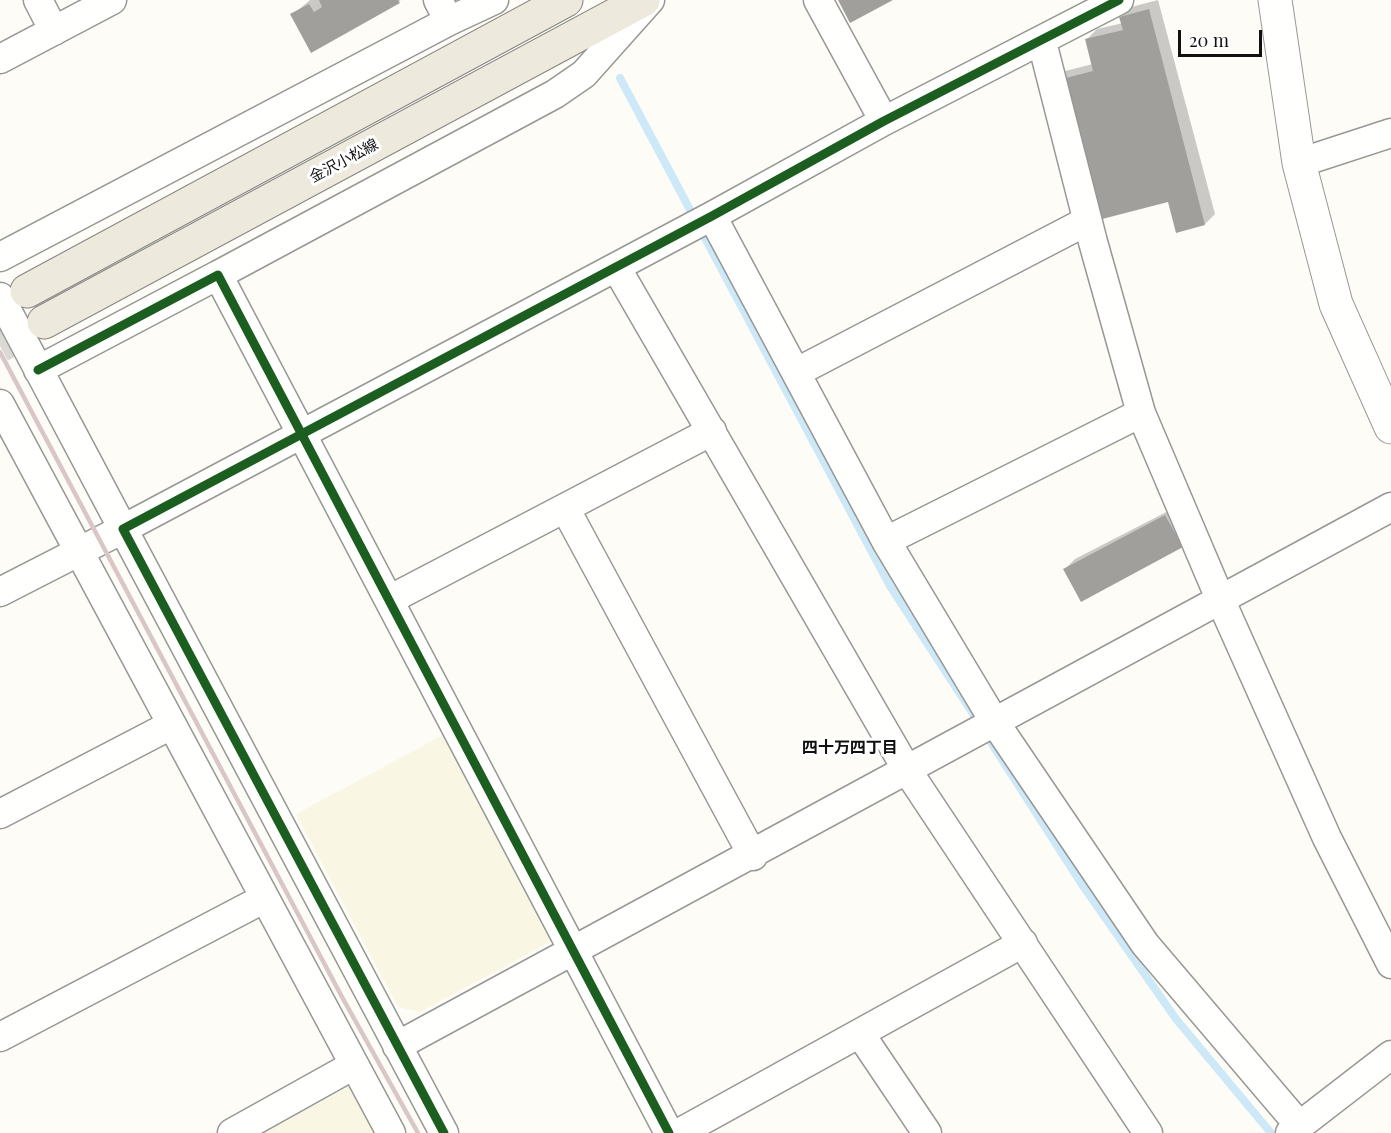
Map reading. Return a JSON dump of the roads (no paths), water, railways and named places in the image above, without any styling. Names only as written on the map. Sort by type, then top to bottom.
[{"type":"main road","points":[[13,294],[566,0]]},
{"type":"main road","name":"金沢小松線","points":[[44,322],[643,0]]},
{"type":"street","points":[[38,0],[54,31]]},
{"type":"street","points":[[0,59],[112,0]]},
{"type":"street","points":[[0,256],[444,11],[494,0]]},
{"type":"street","points":[[38,370],[555,94],[584,74],[650,0]]},
{"type":"street","points":[[818,0],[884,121]]},
{"type":"street","points":[[0,592],[78,553],[701,222],[884,121],[1042,42],[1119,0]]},
{"type":"street","points":[[1275,0],[1299,163],[1336,304],[1391,426]]},
{"type":"street","points":[[1042,42],[1087,221],[1141,413],[1221,601],[1327,838],[1391,964]]},
{"type":"street","points":[[1299,163],[1391,134]]},
{"type":"street","points":[[797,372],[1087,221]]},
{"type":"street","points":[[701,222],[797,372],[984,726],[1145,944],[1295,1129],[1391,1055]]},
{"type":"street","points":[[616,267],[907,770],[1148,1133]]},
{"type":"street","points":[[218,274],[303,432],[388,600],[669,1133]]},
{"type":"street","points":[[13,294],[38,370],[444,1133]]},
{"type":"street","points":[[0,404],[391,1133]]},
{"type":"street","points":[[886,541],[1141,413]]},
{"type":"street","points":[[388,600],[712,431]]},
{"type":"street","points":[[397,1046],[753,856],[984,726],[1221,601],[1391,507]]},
{"type":"street","points":[[565,508],[753,856]]},
{"type":"street","points":[[0,814],[171,725]]},
{"type":"street","points":[[0,1037],[265,898]]},
{"type":"street","points":[[679,1133],[861,1035],[1023,943]]},
{"type":"street","points":[[861,1035],[927,1133]]},
{"type":"street","points":[[232,1133],[354,1065]]},
{"type":"waterway","points":[[620,78],[890,586],[979,723]]},
{"type":"waterway","points":[[992,744],[1083,886],[1176,1019],[1271,1133]]},
{"type":"tunnel","points":[[0,346],[44,322]]},
{"type":"railway","points":[[0,352],[342,997],[418,1133]]},
{"type":"district","name":"四十万四丁目","points":[[850,748]]}]
